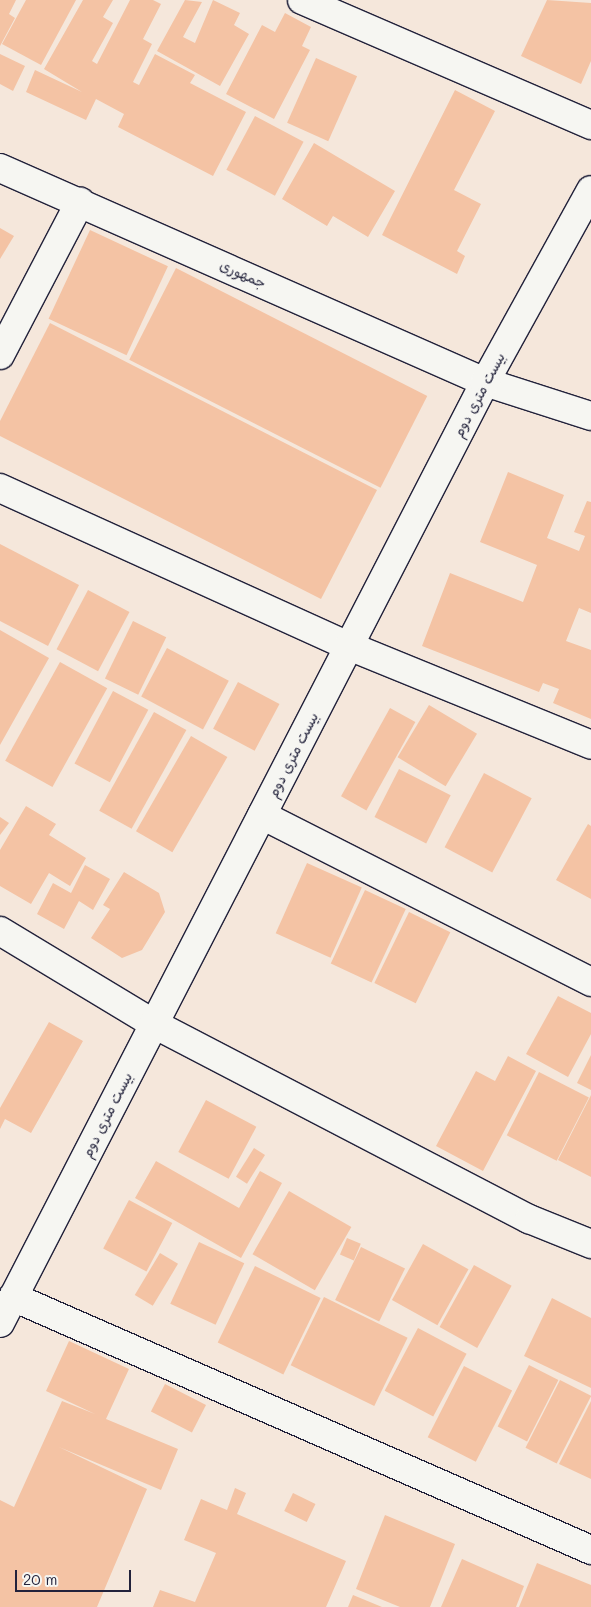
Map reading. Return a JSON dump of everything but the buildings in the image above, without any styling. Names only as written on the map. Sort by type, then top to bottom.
[{"type":"street","points":[[312,2],[591,125]]},
{"type":"street","name":"جمهوری","points":[[0,168],[485,382],[591,416]]},
{"type":"street","name":"بیست متری دوم","points":[[0,1323],[485,382],[591,190]]},
{"type":"street","points":[[0,355],[80,202]]},
{"type":"street","points":[[0,488],[349,646],[591,745]]},
{"type":"street","points":[[262,815],[591,982]]},
{"type":"street","points":[[0,931],[154,1024],[529,1218],[591,1244]]},
{"type":"street","points":[[13,1297],[591,1550]]}]
